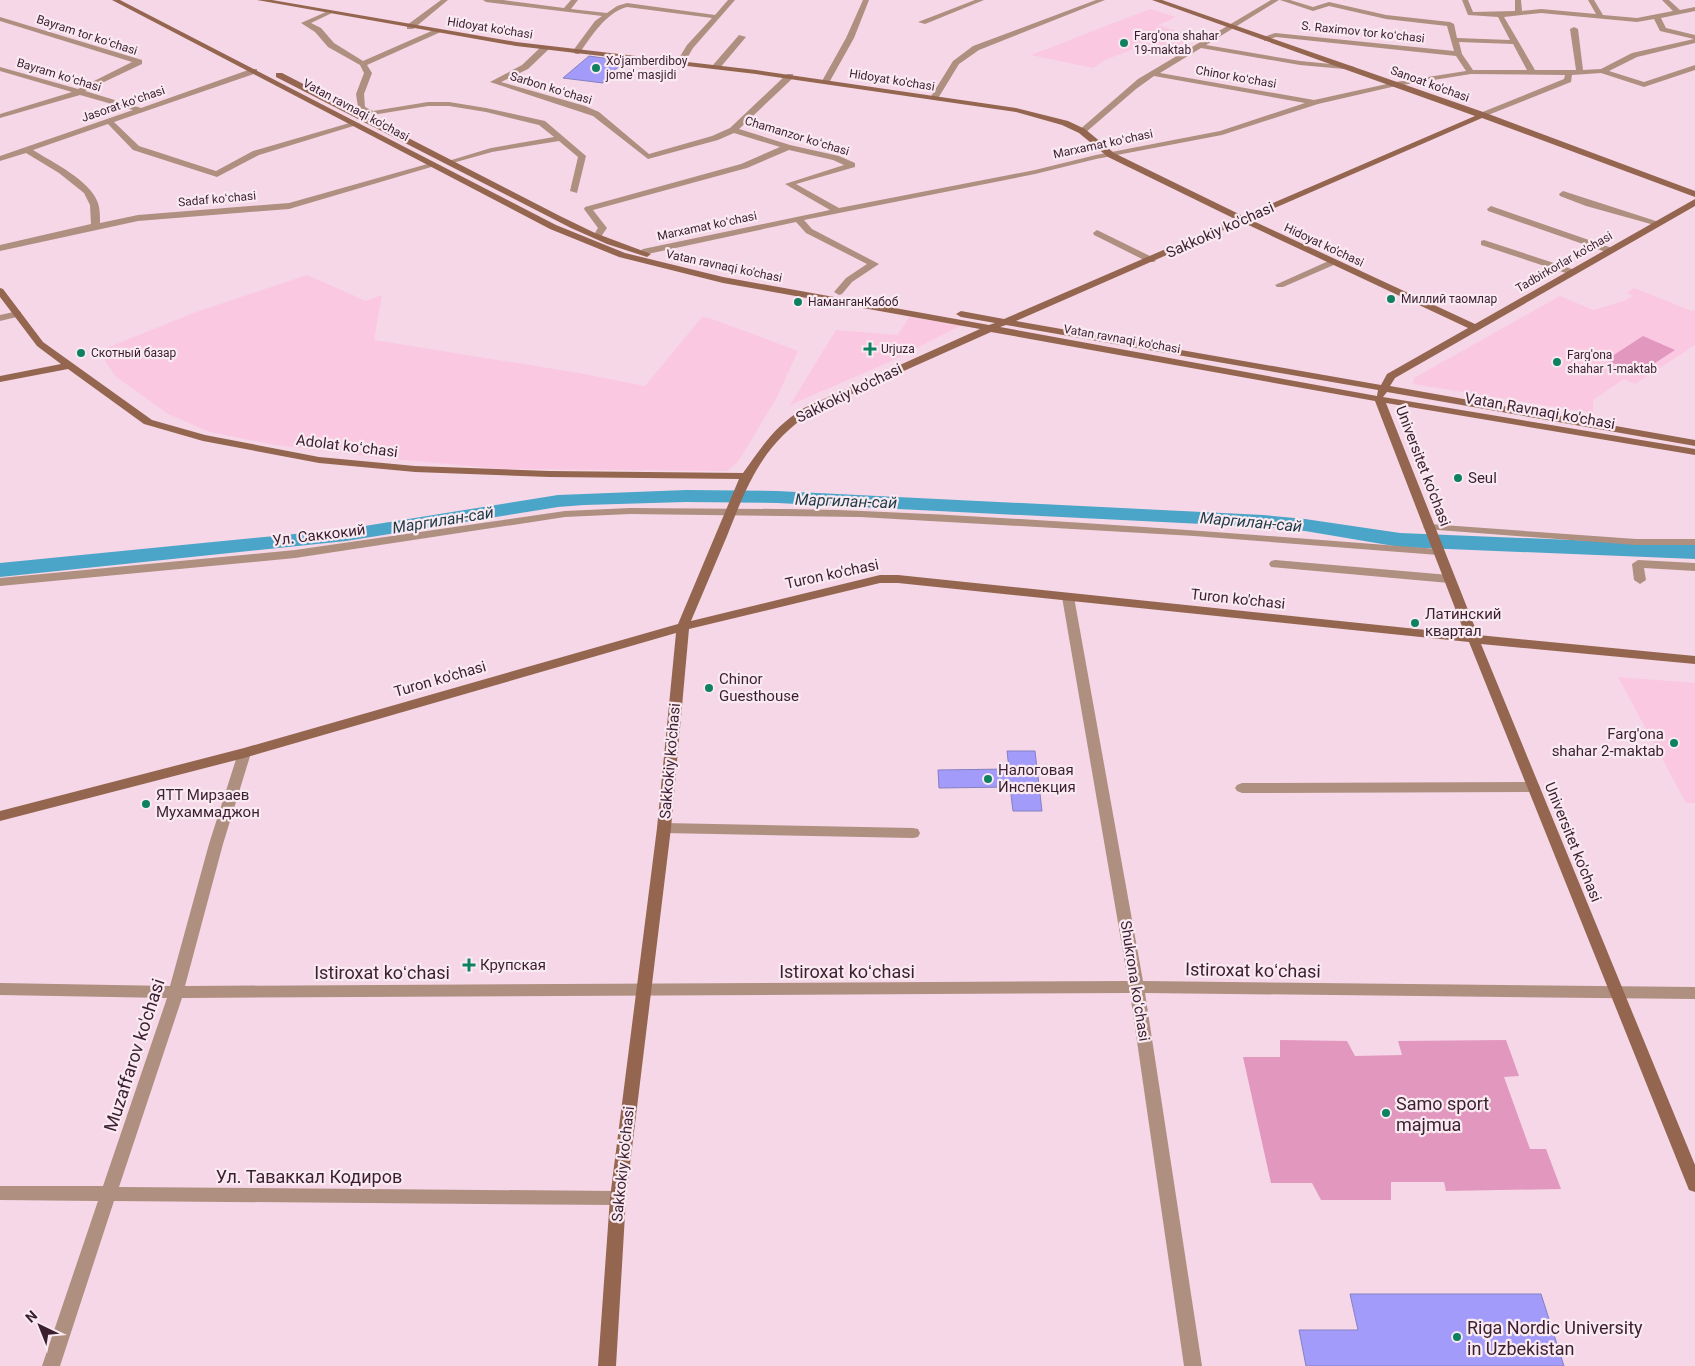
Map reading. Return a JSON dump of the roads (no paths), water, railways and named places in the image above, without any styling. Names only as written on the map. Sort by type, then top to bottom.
[{"type":"main road","name":"Vatan ravnaqi ko'chasi","points":[[115,0],[553,227],[622,255],[723,280],[991,328],[1381,394]]},
{"type":"main road","name":"Vatan ravnaqi ko'chasi","points":[[132,0],[359,110],[430,152],[565,222],[597,236],[643,252],[729,273],[1006,322],[1381,394]]},
{"type":"main road","name":"Hidoyat ko'chasi","points":[[260,0],[439,32],[545,48],[790,76],[1016,110],[1065,124],[1082,131],[1111,155],[1244,220],[1475,328]]},
{"type":"main road","name":"Sanoat ko'chasi","points":[[1155,0],[1483,115],[1695,194]]},
{"type":"main road","name":"Sakkokiy ko'chasi","points":[[607,1366],[618,1198],[664,828],[683,627],[746,476],[776,435],[788,423],[808,410],[991,328],[1483,115]]},
{"type":"main road","points":[[419,157],[430,152]]},
{"type":"main road","name":"Tadbirkorlar ko'chasi","points":[[1381,394],[1390,376],[1695,202]]},
{"type":"main road","name":"Adolat koʻchasi","points":[[0,291],[40,344],[148,422],[203,438],[319,460],[415,469],[549,474],[746,476]]},
{"type":"main road","points":[[0,379],[71,365]]},
{"type":"main road","name":"Vatan Ravnaqi ko'chasi","points":[[1381,394],[1695,443]]},
{"type":"main road","name":"Vatan Ravnaqi ko'chasi","points":[[1381,394],[1695,452]]},
{"type":"main road","name":"Universitet ko'chasi","points":[[1381,394],[1438,552],[1695,1185]]},
{"type":"main road","name":"Turon ko'chasi","points":[[0,816],[244,753],[683,627],[880,579],[898,579],[1068,598],[1695,660]]},
{"type":"street","points":[[410,27],[445,0]]},
{"type":"street","points":[[486,0],[608,15]]},
{"type":"street","points":[[566,10],[575,0]]},
{"type":"street","points":[[680,63],[690,47],[732,0]]},
{"type":"street","points":[[826,81],[850,38],[866,0]]},
{"type":"street","points":[[922,22],[981,0]]},
{"type":"street","points":[[934,98],[956,63],[976,48],[1102,0]]},
{"type":"street","points":[[1082,131],[1094,123],[1123,94],[1276,0]]},
{"type":"street","points":[[1283,0],[1313,9],[1329,4],[1386,17],[1446,22],[1450,24],[1458,54],[1471,72]]},
{"type":"street","points":[[1465,0],[1470,14],[1542,11],[1637,20],[1695,9]]},
{"type":"street","points":[[1518,0],[1520,12]]},
{"type":"street","points":[[1591,0],[1601,17]]},
{"type":"street","points":[[1665,0],[1677,11]]},
{"type":"street","points":[[576,52],[598,23],[619,6],[627,5],[717,16]]},
{"type":"street","points":[[328,13],[307,21],[306,24],[318,30],[331,45],[363,64],[368,73],[360,90],[359,110],[380,112],[428,104],[468,106],[542,123],[582,156],[582,164],[574,184],[574,191]]},
{"type":"street","points":[[1500,14],[1532,72]]},
{"type":"street","points":[[1656,17],[1663,29],[1695,37]]},
{"type":"street","name":"Bayram tor koʻchasi","points":[[0,19],[139,62],[84,88],[78,93],[0,116]]},
{"type":"street","points":[[1574,29],[1580,72]]},
{"type":"street","points":[[363,64],[439,32]]},
{"type":"street","name":"S. Raximov tor koʻchasi","points":[[1267,39],[1275,34],[1458,54]]},
{"type":"street","points":[[716,67],[742,37]]},
{"type":"street","points":[[1453,40],[1515,42]]},
{"type":"street","points":[[1602,71],[1635,55],[1695,41]]},
{"type":"street","points":[[1200,46],[1300,63],[1352,68]]},
{"type":"street","name":"Sarbon koʻchasi","points":[[545,48],[525,67],[494,82],[582,108],[596,114],[648,157],[715,138],[733,130]]},
{"type":"street","points":[[1569,72],[1602,71],[1644,85],[1695,67]]},
{"type":"street","name":"Bayram koʻchasi","points":[[0,69],[141,110]]},
{"type":"street","name":"Jasorat koʻchasi","points":[[0,159],[254,71]]},
{"type":"street","name":"Marxamat koʻchasi","points":[[643,252],[1222,133],[1316,102],[1396,84],[1471,72],[1569,72]]},
{"type":"street","name":"Sakkokiy ko'chasi","points":[[1483,115],[1568,80],[1569,72]]},
{"type":"street","name":"Chinor koʻchasi","points":[[1153,74],[1316,102]]},
{"type":"street","points":[[733,130],[790,76]]},
{"type":"street","points":[[109,121],[136,148],[217,174],[256,153],[356,124]]},
{"type":"street","name":"Chamanzor koʻchasi","points":[[733,130],[788,147],[836,158],[852,165],[789,184],[838,211]]},
{"type":"street","points":[[449,162],[491,150],[560,138]]},
{"type":"street","points":[[597,236],[602,228],[588,208],[744,166],[788,147]]},
{"type":"street","points":[[27,150],[75,182],[85,191],[93,200],[96,226]]},
{"type":"street","name":"Sadaf koʻchasi","points":[[0,248],[96,226],[182,214],[290,206],[434,165]]},
{"type":"street","points":[[1563,194],[1589,204],[1658,223]]},
{"type":"street","points":[[1491,209],[1591,246],[1610,250]]},
{"type":"street","points":[[798,219],[809,231],[874,264],[850,280],[838,292]]},
{"type":"street","points":[[1097,233],[1151,260]]},
{"type":"street","points":[[1484,243],[1572,272]]},
{"type":"street","points":[[1280,285],[1333,262]]},
{"type":"street","points":[[0,318],[18,314]]},
{"type":"street","name":"Ул. Саккокий","points":[[0,582],[295,554],[565,514],[630,511],[860,514],[1194,533],[1438,552]]},
{"type":"street","points":[[1429,527],[1636,542],[1695,542]]},
{"type":"street","points":[[1275,564],[1449,579]]},
{"type":"street","points":[[1640,580],[1638,564],[1695,567]]},
{"type":"street","name":"Shukrona koʻchasi","points":[[1068,598],[1138,987],[1193,1366]]},
{"type":"street","name":"Muzaffarov ko'chasi","points":[[51,1366],[176,992],[216,844],[244,753]]},
{"type":"street","points":[[1242,788],[1533,787]]},
{"type":"street","points":[[664,828],[914,833]]},
{"type":"street","name":"Istiroxat koʻchasi","points":[[0,989],[176,992],[1138,987],[1616,993],[1695,992]]},
{"type":"street","name":"Ул. Таваккал Кодиров","points":[[0,1193],[618,1198]]},
{"type":"waterway","name":"Маргилан-сай","points":[[0,570],[346,535],[558,501],[686,496],[777,497],[1263,521],[1305,525],[1400,540],[1695,552]]},
{"type":"place","name":"Farg'ona shahar 19-maktab","points":[[1124,43]]},
{"type":"place","name":"Xo'jamberdiboy jome' masjidi","points":[[596,68]]},
{"type":"place","name":"Миллий таомлар","points":[[1391,299]]},
{"type":"place","name":"НаманганКабоб","points":[[798,302]]},
{"type":"place","name":"Urjuza","points":[[870,349]]},
{"type":"place","name":"Скотный базар","points":[[81,353]]},
{"type":"place","name":"Farg'ona shahar 1-maktab","points":[[1557,362]]},
{"type":"place","name":"Seul","points":[[1458,478]]},
{"type":"place","name":"Латинский квартал","points":[[1415,623]]},
{"type":"place","name":"Chinor Guesthouse","points":[[709,688]]},
{"type":"place","name":"Farg'ona shahar 2-maktab","points":[[1674,743]]},
{"type":"place","name":"Налоговая Инспекция","points":[[988,779]]},
{"type":"place","name":"ЯТТ Мирзаев Мухаммаджон","points":[[146,804]]},
{"type":"place","name":"Крупская","points":[[469,965]]},
{"type":"place","name":"Samo sport majmua","points":[[1386,1113]]},
{"type":"place","name":"Riga Nordic University in Uzbekistan","points":[[1457,1337]]}]
